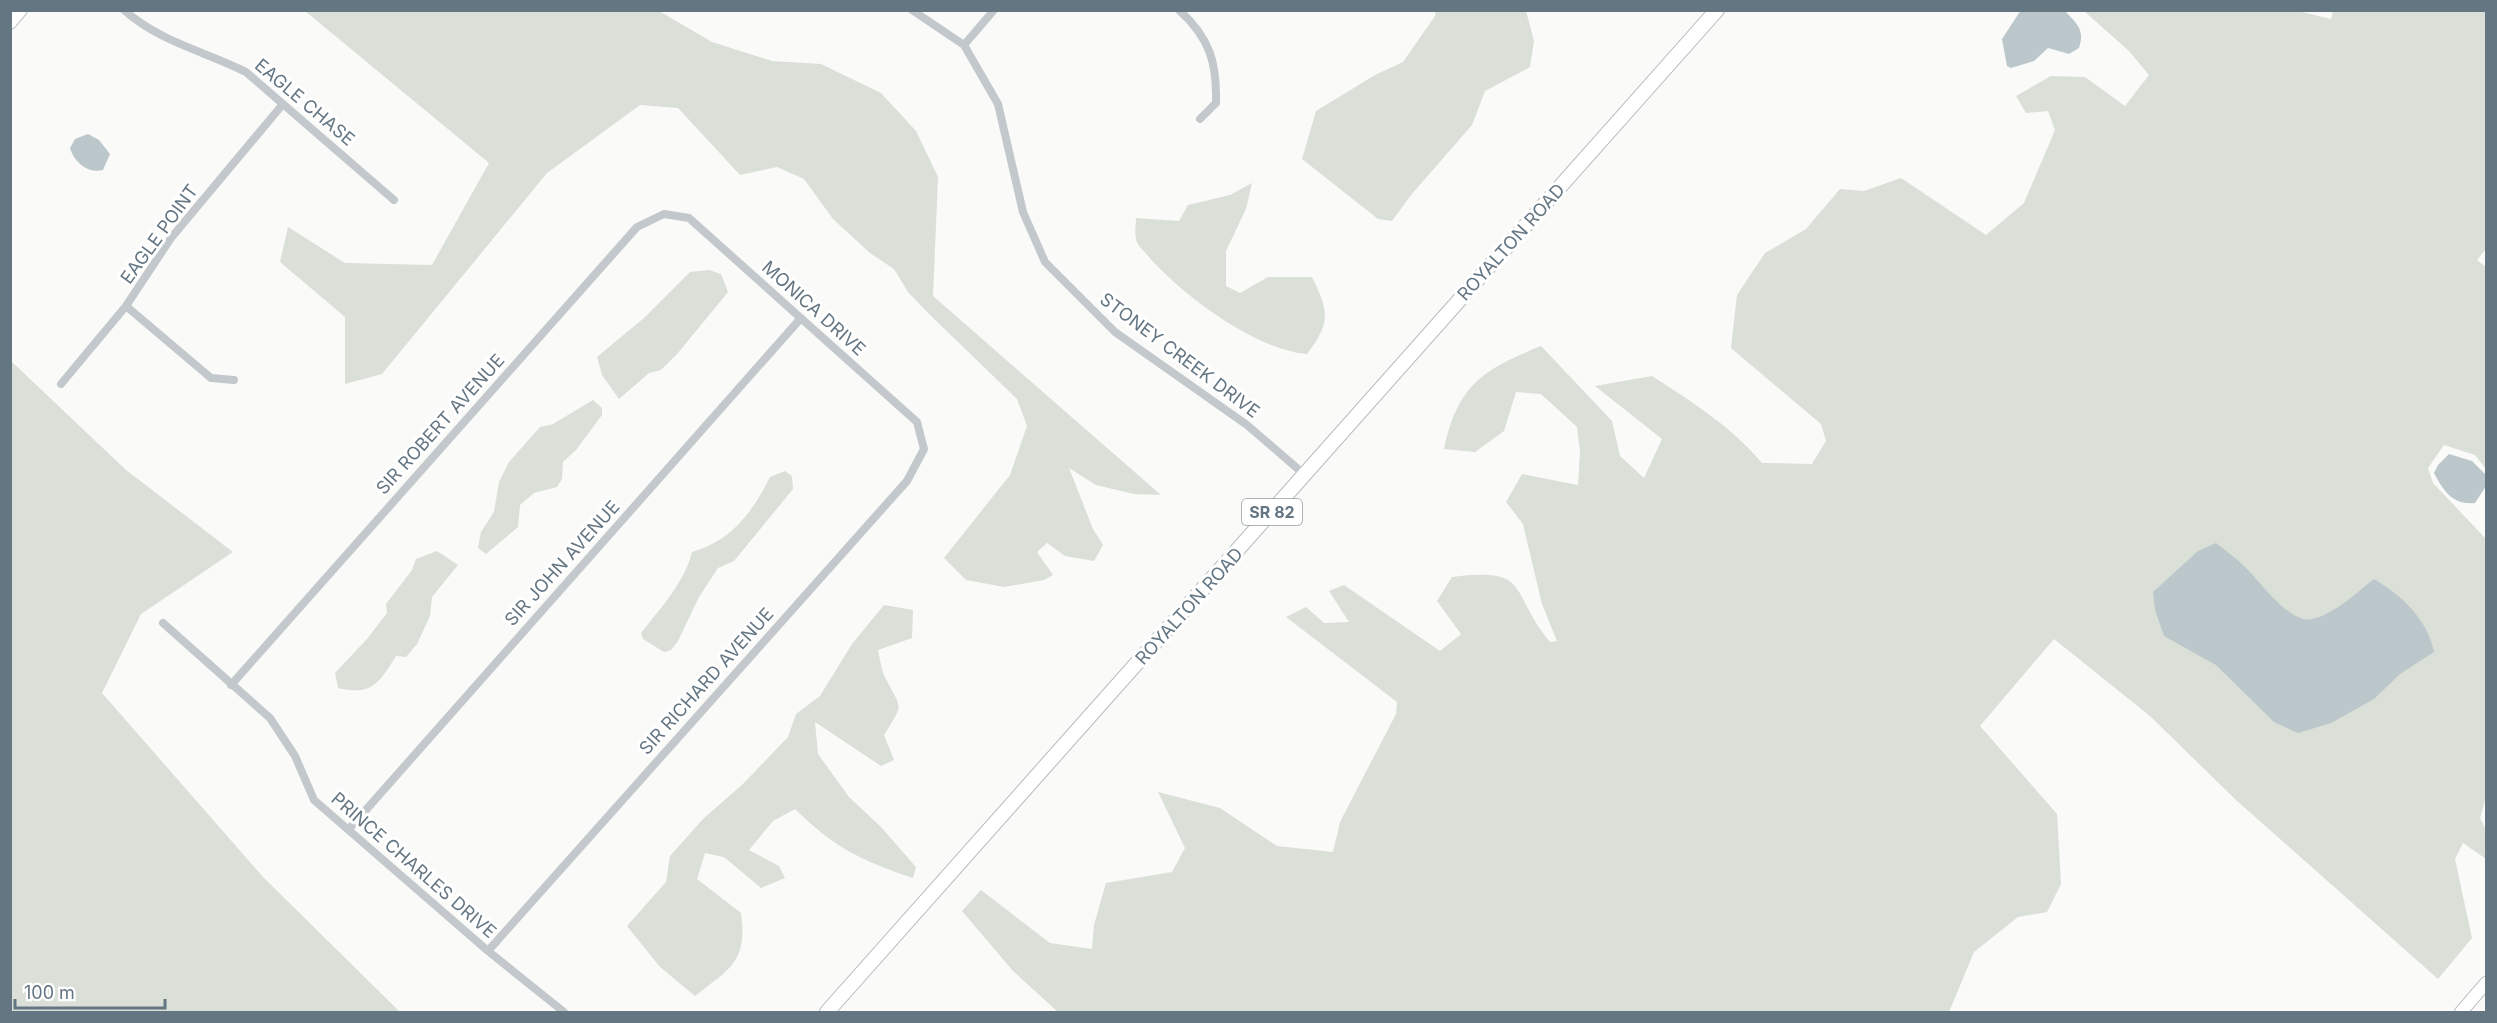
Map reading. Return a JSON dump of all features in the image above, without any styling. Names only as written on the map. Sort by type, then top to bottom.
[{"type":"main road","name":"ROYALTON ROAD","points":[[827,1012],[1717,10]]},
{"type":"street","points":[[10,23],[21,10]]},
{"type":"street","name":"EAGLE CHASE","points":[[124,10],[148,30],[177,45],[223,60],[246,72],[394,200]]},
{"type":"street","name":"STONEY CREEK DRIVE","points":[[912,10],[964,45],[998,104],[1023,212],[1046,262],[1115,332],[1247,425],[1305,474]]},
{"type":"street","points":[[964,45],[994,10]]},
{"type":"street","points":[[1179,10],[1190,20],[1208,44],[1217,73],[1216,103],[1200,119]]},
{"type":"street","name":"EAGLE POINT","points":[[61,384],[126,306],[171,238],[284,104]]},
{"type":"street","name":"SIR ROBERT AVENUE","points":[[231,685],[638,227],[664,214],[689,218]]},
{"type":"street","name":"MONICA DRIVE","points":[[689,218],[917,422]]},
{"type":"street","points":[[126,306],[211,378],[234,380]]},
{"type":"street","name":"SIR JOHN AVENUE","points":[[349,829],[801,318]]},
{"type":"street","name":"SIR RICHARD AVENUE","points":[[488,951],[907,481],[924,449],[917,422]]},
{"type":"street","name":"PRINCE CHARLES DRIVE","points":[[163,623],[270,718],[295,756],[314,800],[488,951],[564,1012]]},
{"type":"street","points":[[2460,1012],[2487,983]]},
{"type":"shaded area","points":[[2021,10],[2065,11],[2080,31],[2079,48],[2069,54],[2048,48],[2034,61],[2011,68],[2007,66],[2002,39]]},
{"type":"shaded area","points":[[2294,10],[2331,19],[2333,11],[2486,11],[2486,249],[2477,260],[2486,267],[2486,469],[2475,455],[2444,445],[2428,468],[2433,483],[2486,539],[2486,797],[2480,818],[2486,830],[2486,859],[2463,843],[2455,859],[2472,938],[2438,979],[2236,800],[2150,716],[2054,639],[1980,726],[2057,814],[2061,884],[2047,912],[2018,917],[1974,952],[1949,1012],[1058,1012],[1013,971],[962,911],[981,890],[1050,943],[1092,949],[1094,925],[1106,883],[1172,872],[1185,848],[1158,792],[1220,808],[1277,846],[1333,852],[1340,822],[1396,714],[1397,702],[1286,617],[1306,607],[1324,623],[1349,622],[1329,591],[1344,585],[1440,651],[1461,634],[1437,601],[1452,577],[1496,576],[1508,580],[1516,587],[1550,642],[1557,641],[1542,604],[1523,524],[1506,502],[1522,474],[1578,485],[1580,452],[1577,427],[1541,394],[1516,392],[1504,431],[1475,452],[1444,449],[1457,409],[1476,382],[1503,363],[1541,346],[1612,421],[1620,456],[1644,478],[1662,439],[1595,386],[1652,376],[1724,426],[1762,463],[1812,464],[1826,441],[1821,424],[1731,348],[1737,295],[1765,253],[1806,229],[1840,189],[1864,191],[1901,178],[1986,235],[2024,203],[2055,130],[2048,111],[2026,113],[2016,96],[2051,76],[2085,77],[2125,106],[2149,75],[2129,51],[2084,11]]},
{"type":"shaded area","points":[[305,11],[659,11],[712,42],[772,61],[821,64],[881,93],[916,131],[938,177],[933,296],[1161,495],[1134,494],[1096,485],[1069,468],[1093,529],[1103,545],[1094,561],[1065,556],[1047,543],[1037,552],[1053,575],[1044,580],[1004,587],[966,580],[944,558],[1010,475],[1027,426],[1017,399],[908,292],[894,269],[870,253],[833,219],[804,179],[777,167],[740,175],[678,108],[640,105],[547,173],[382,374],[345,384],[345,317],[280,262],[288,227],[345,263],[432,265],[489,163]]},
{"type":"shaded area","points":[[1436,11],[1526,11],[1534,41],[1530,67],[1485,91],[1472,125],[1411,195],[1392,221],[1378,219],[1302,159],[1316,111],[1375,75],[1403,62],[1435,16]]},
{"type":"shaded area","points":[[88,134],[99,140],[110,154],[103,170],[97,171],[82,166],[72,153],[70,148],[75,139]]},
{"type":"shaded area","points":[[1252,183],[1246,209],[1226,251],[1226,286],[1240,293],[1268,277],[1312,277],[1322,299],[1325,317],[1324,325],[1307,354],[1265,342],[1220,318],[1179,287],[1136,240],[1136,218],[1179,221],[1188,205],[1230,195]]},
{"type":"shaded area","points":[[709,270],[721,274],[728,292],[678,353],[661,370],[649,373],[619,399],[602,375],[597,357],[644,318],[690,272]]},
{"type":"shaded area","points":[[11,361],[126,470],[233,552],[141,614],[102,693],[263,877],[400,1012],[11,1012]]},
{"type":"shaded area","points":[[593,400],[602,408],[602,415],[576,450],[563,462],[562,479],[557,487],[534,493],[520,505],[518,527],[486,554],[478,548],[481,532],[494,512],[499,482],[509,462],[540,427],[553,424]]},
{"type":"shaded area","points":[[2449,454],[2472,461],[2486,475],[2486,486],[2475,503],[2461,502],[2450,496],[2434,473],[2438,465]]},
{"type":"shaded area","points":[[785,471],[792,476],[793,489],[734,561],[718,568],[699,597],[678,641],[671,650],[664,652],[643,639],[641,633],[678,585],[692,552],[718,541],[729,533],[748,514],[770,477]]},
{"type":"shaded area","points":[[2216,543],[2242,564],[2285,608],[2303,619],[2312,619],[2329,613],[2374,579],[2412,609],[2426,629],[2434,652],[2400,674],[2374,699],[2331,723],[2298,733],[2274,722],[2216,665],[2164,636],[2155,610],[2153,592],[2198,551]]},
{"type":"shaded area","points":[[437,551],[458,565],[432,597],[430,616],[417,644],[406,657],[396,656],[385,674],[367,689],[338,688],[335,673],[367,639],[387,613],[386,604],[412,570],[416,559]]},
{"type":"shaded area","points":[[884,605],[913,610],[912,638],[878,650],[883,672],[898,702],[898,711],[884,735],[894,760],[881,766],[815,722],[818,754],[849,797],[881,827],[916,867],[913,878],[863,859],[849,851],[823,834],[795,809],[773,821],[749,850],[779,866],[785,878],[761,888],[724,857],[705,853],[697,879],[741,913],[742,943],[733,963],[726,971],[695,996],[660,967],[627,926],[666,882],[670,856],[703,819],[744,783],[788,737],[796,714],[820,696],[852,644]]}]
